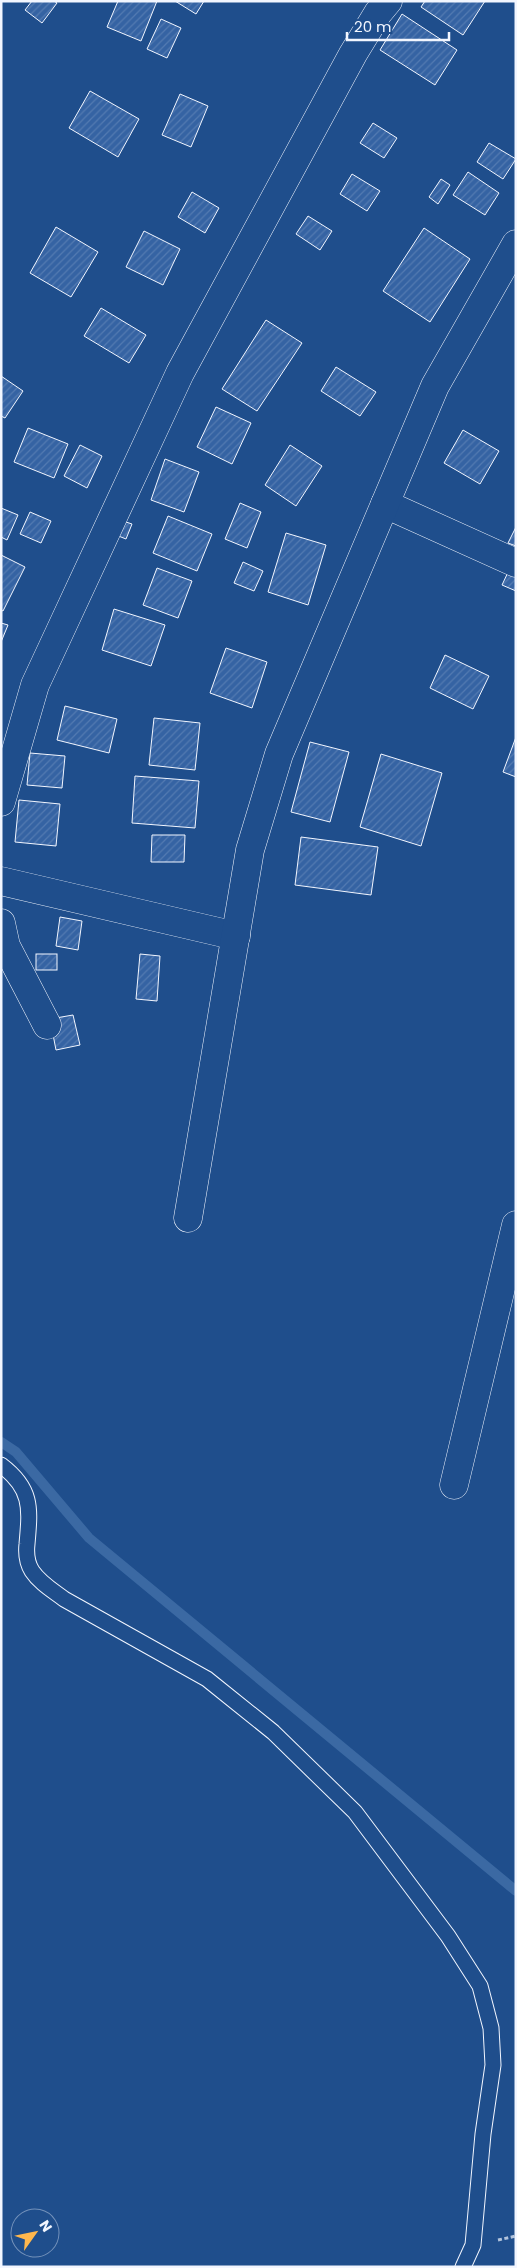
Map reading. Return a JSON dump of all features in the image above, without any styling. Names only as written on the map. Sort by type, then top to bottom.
[{"type":"street","points":[[1,802],[36,685],[180,373],[353,54],[378,12],[388,1]]},
{"type":"street","points":[[188,1218],[250,850],[279,754],[434,386],[516,244]]},
{"type":"street","points":[[384,504],[516,563]]},
{"type":"street","points":[[1,881],[236,936]]},
{"type":"street","points":[[1,923],[6,946],[47,1025]]},
{"type":"street","points":[[454,1485],[516,1225]]},
{"type":"lane","points":[[1,1465],[22,1486],[30,1508],[26,1556],[31,1570],[43,1584],[64,1599],[206,1680],[273,1732],[355,1812],[448,1936],[480,1986],[491,2028],[493,2065],[483,2134],[473,2245],[463,2267]]},
{"type":"building","points":[[32,1],[54,1],[57,3],[42,23],[25,10]]},
{"type":"building","points":[[118,1],[157,1],[141,41],[107,27]]},
{"type":"building","points":[[175,1],[204,1],[196,14]]},
{"type":"building","points":[[425,1],[485,1],[463,35],[421,7]]},
{"type":"building","points":[[402,14],[457,50],[435,85],[380,50]]},
{"type":"building","points":[[161,19],[181,28],[167,58],[147,49]]},
{"type":"building","points":[[90,91],[139,119],[118,157],[69,128]]},
{"type":"building","points":[[180,94],[208,106],[191,147],[162,135]]},
{"type":"building","points":[[373,123],[397,138],[384,158],[360,143]]},
{"type":"building","points":[[489,143],[516,159],[503,179],[477,162]]},
{"type":"building","points":[[468,172],[499,193],[485,215],[453,195]]},
{"type":"building","points":[[352,174],[380,191],[367,211],[340,194]]},
{"type":"building","points":[[441,179],[450,185],[438,204],[429,197]]},
{"type":"building","points":[[192,192],[219,208],[205,233],[178,217]]},
{"type":"building","points":[[308,216],[332,231],[320,250],[296,234]]},
{"type":"building","points":[[56,227],[98,252],[71,297],[30,273]]},
{"type":"building","points":[[424,228],[470,259],[430,322],[383,291]]},
{"type":"building","points":[[144,231],[180,249],[163,285],[126,267]]},
{"type":"building","points":[[101,308],[146,335],[129,363],[84,336]]},
{"type":"building","points":[[266,320],[302,343],[257,411],[222,389]]},
{"type":"building","points":[[336,367],[376,392],[360,416],[321,391]]},
{"type":"building","points":[[1,376],[23,391],[5,418],[1,416]]},
{"type":"building","points":[[216,407],[251,423],[232,464],[197,447]]},
{"type":"building","points":[[28,428],[68,444],[54,478],[14,462]]},
{"type":"building","points":[[463,430],[499,451],[480,484],[444,463]]},
{"type":"building","points":[[80,445],[102,456],[87,488],[64,476]]},
{"type":"building","points":[[290,445],[322,466],[296,506],[265,485]]},
{"type":"building","points":[[165,459],[199,472],[184,512],[151,500]]},
{"type":"building","points":[[240,503],[261,512],[247,548],[225,539]]},
{"type":"building","points":[[1,508],[18,515],[7,540],[1,537]]},
{"type":"building","points":[[30,512],[51,521],[41,543],[20,534]]},
{"type":"building","points":[[168,516],[212,534],[197,571],[153,553]]},
{"type":"building","points":[[117,519],[132,524],[126,539],[111,533]]},
{"type":"building","points":[[516,527],[516,546],[508,543]]},
{"type":"building","points":[[286,533],[326,545],[308,605],[268,592]]},
{"type":"building","points":[[1,555],[25,567],[3,611],[1,610]]},
{"type":"building","points":[[243,562],[263,571],[254,591],[234,583]]},
{"type":"building","points":[[157,568],[192,581],[178,618],[143,605]]},
{"type":"building","points":[[510,568],[516,571],[516,591],[502,585]]},
{"type":"building","points":[[114,609],[165,625],[151,666],[102,650]]},
{"type":"building","points":[[1,623],[8,625],[1,642]]},
{"type":"building","points":[[226,648],[267,662],[252,708],[210,693]]},
{"type":"building","points":[[445,655],[489,676],[473,709],[430,688]]},
{"type":"building","points":[[65,706],[117,719],[109,753],[57,740]]},
{"type":"building","points":[[154,718],[200,723],[195,770],[149,765]]},
{"type":"building","points":[[516,737],[516,777],[503,772]]},
{"type":"building","points":[[310,742],[349,752],[330,822],[291,812]]},
{"type":"building","points":[[30,753],[65,756],[62,788],[27,785]]},
{"type":"building","points":[[381,754],[442,773],[421,846],[360,827]]},
{"type":"building","points":[[135,776],[199,781],[195,828],[132,823]]},
{"type":"building","points":[[19,800],[60,804],[56,846],[15,842]]},
{"type":"building","points":[[152,835],[185,835],[184,862],[151,862]]},
{"type":"building","points":[[301,837],[378,847],[371,895],[295,885]]},
{"type":"building","points":[[60,917],[82,921],[78,950],[56,946]]},
{"type":"building","points":[[36,954],[57,954],[57,970],[36,970]]},
{"type":"building","points":[[140,954],[160,956],[157,1001],[136,999]]},
{"type":"building","points":[[73,1015],[80,1045],[56,1050],[50,1019]]},
{"type":"waterway","points":[[1,1442],[16,1452],[89,1538],[516,1891]]}]
